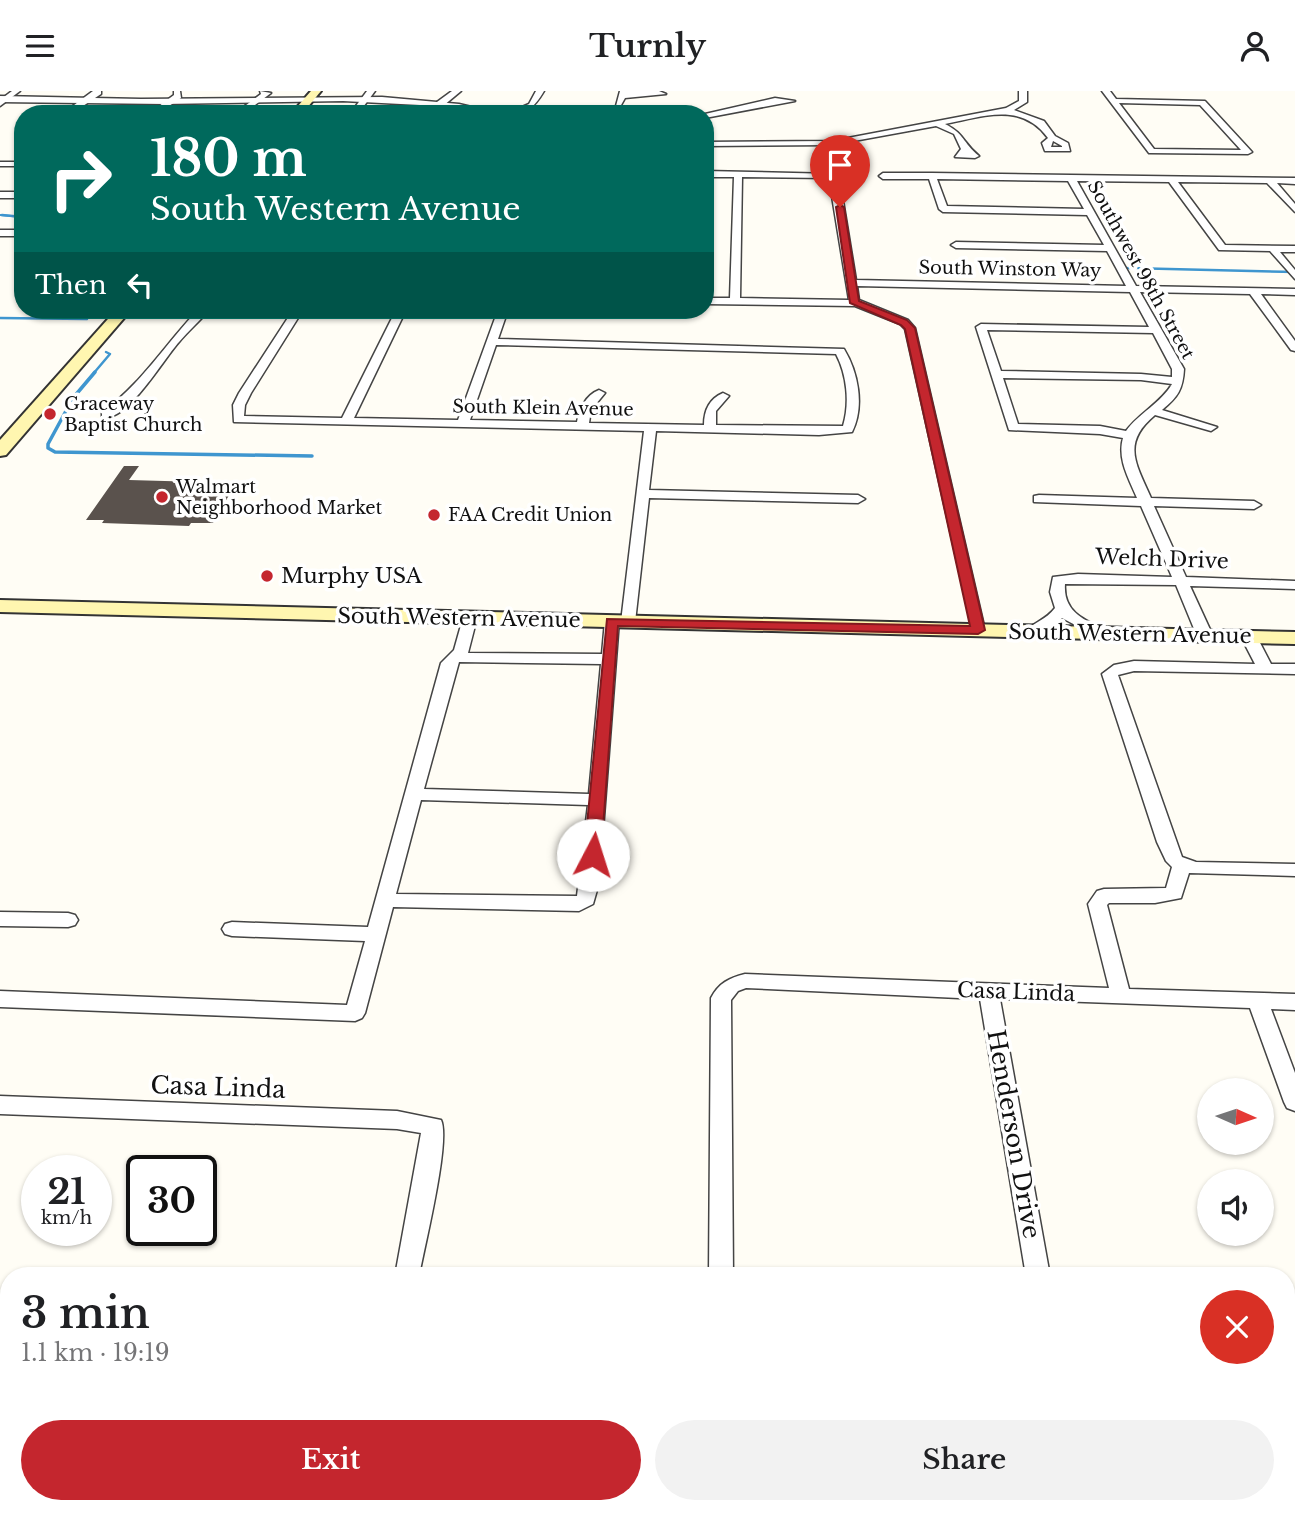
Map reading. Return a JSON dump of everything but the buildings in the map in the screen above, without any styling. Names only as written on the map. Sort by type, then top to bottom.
[{"type":"main road","points":[[0,451],[116,319]]},
{"type":"main road","name":"South Western Avenue","points":[[0,606],[1295,638]]},
{"type":"street","points":[[73,105],[97,91]]},
{"type":"street","points":[[81,105],[97,95],[97,91]]},
{"type":"street","points":[[163,105],[178,96],[178,91]]},
{"type":"street","points":[[440,104],[457,91]]},
{"type":"street","points":[[859,143],[1008,110],[1023,101],[1023,91]]},
{"type":"street","points":[[1106,91],[1152,151],[1248,152],[1202,103],[1114,101]]},
{"type":"street","points":[[244,105],[261,94],[272,99],[312,96],[367,97],[446,105]]},
{"type":"street","points":[[6,97],[149,105]]},
{"type":"street","points":[[714,114],[759,105]]},
{"type":"street","points":[[1008,110],[1041,123],[1052,138]]},
{"type":"street","points":[[938,124],[957,134],[965,150]]},
{"type":"street","points":[[714,144],[803,145],[843,141],[874,145]]},
{"type":"street","points":[[968,163],[974,177]]},
{"type":"street","points":[[714,174],[832,176],[836,182],[854,303]]},
{"type":"street","points":[[735,302],[738,174]]},
{"type":"street","points":[[883,176],[1295,181]]},
{"type":"street","points":[[932,176],[943,209],[1090,212]]},
{"type":"street","name":"Southwest 98th Street","points":[[1071,179],[1178,369],[1178,381],[1172,394],[1128,435]]},
{"type":"street","points":[[1172,180],[1222,248],[1295,249]]},
{"type":"street","points":[[1270,181],[1295,209]]},
{"type":"street","points":[[956,245],[1110,248]]},
{"type":"street","points":[[1273,249],[1295,276]]},
{"type":"street","name":"South Winston Way","points":[[851,283],[1295,292]]},
{"type":"street","points":[[1253,291],[1295,348]]},
{"type":"street","points":[[714,301],[854,303],[904,323],[910,328],[978,630]]},
{"type":"street","points":[[106,415],[128,400],[174,341],[195,319]]},
{"type":"street","name":"South Klein Avenue","points":[[292,319],[245,393],[239,405],[238,419],[710,429],[848,429],[854,416],[846,361],[840,351],[491,342]]},
{"type":"street","points":[[346,422],[397,319]]},
{"type":"street","points":[[463,424],[500,319]]},
{"type":"street","points":[[1156,330],[981,327],[1013,427],[1093,429],[1128,435],[1126,455],[1205,636]]},
{"type":"street","points":[[996,374],[1141,377],[1178,381]]},
{"type":"street","points":[[582,426],[585,409],[599,393]]},
{"type":"street","points":[[710,429],[710,411],[723,396]]},
{"type":"street","points":[[1153,411],[1211,427]]},
{"type":"street","points":[[385,900],[579,904],[586,899],[590,883],[608,659],[620,622],[642,494],[650,428]]},
{"type":"street","points":[[642,494],[858,499]]},
{"type":"street","points":[[1039,499],[1254,505]]},
{"type":"street","name":"Welch Drive","points":[[1061,609],[1056,593],[1058,580],[1181,580],[1295,585]]},
{"type":"street","points":[[1032,632],[1052,622],[1061,609],[1074,620],[1101,633]]},
{"type":"street","points":[[0,999],[355,1013],[449,663],[461,651],[470,618]]},
{"type":"street","points":[[1249,637],[1265,668]]},
{"type":"street","points":[[455,657],[608,659]]},
{"type":"street","points":[[1295,669],[1134,666],[1119,667],[1110,674],[1166,842],[1175,861],[1194,868],[1295,870]]},
{"type":"street","points":[[413,794],[597,800]]},
{"type":"street","points":[[1121,996],[1097,904],[1104,897],[1174,893],[1182,864]]},
{"type":"street","points":[[0,919],[68,920]]},
{"type":"street","points":[[232,929],[376,934]]},
{"type":"street","name":"Casa Linda","points":[[721,1267],[723,1044],[720,1003],[726,990],[738,983],[753,981],[1295,1002]]},
{"type":"street","name":"Henderson Drive","points":[[989,992],[1036,1267]]},
{"type":"street","points":[[1258,1001],[1295,1103]]},
{"type":"street","name":"Casa Linda","points":[[0,1105],[397,1120],[433,1126],[430,1157],[409,1267]]},
{"type":"waterway","points":[[0,215],[14,216]]},
{"type":"waterway","points":[[2,215],[14,216]]},
{"type":"waterway","points":[[1128,268],[1295,272]]},
{"type":"waterway","points":[[0,318],[14,318]]},
{"type":"waterway","points":[[93,374],[110,354],[106,352]]},
{"type":"waterway","points":[[95,372],[73,398],[48,444],[48,448],[55,452],[312,456]]},
{"type":"place","name":"Graceway Baptist Church","points":[[50,414]]},
{"type":"place","name":"Walmart Neighborhood Market","points":[[162,497]]},
{"type":"place","name":"FAA Credit Union","points":[[434,515]]},
{"type":"place","name":"Murphy USA","points":[[267,576]]},
{"type":"route","points":[[593,855],[612,621],[978,630],[910,328],[904,323],[854,303],[840,207]]}]
